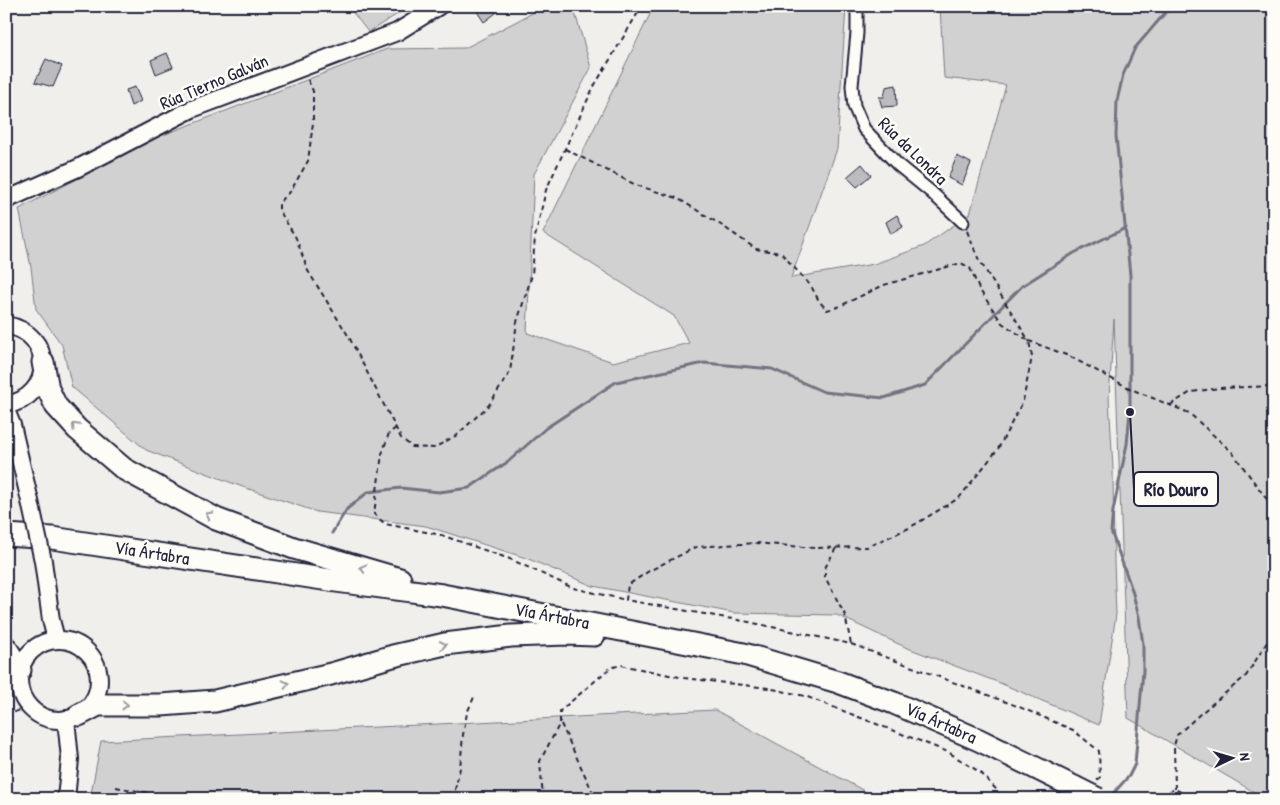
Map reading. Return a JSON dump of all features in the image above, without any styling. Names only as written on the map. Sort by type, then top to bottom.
[{"type":"highway","points":[[43,362],[48,389],[56,406],[77,430],[124,469],[216,519],[294,548],[422,585],[442,595]]},
{"type":"highway","name":"Vía Ártabra","points":[[6,535],[52,538],[442,595],[744,654],[838,682],[886,700],[978,740],[1074,786],[1097,791]]},
{"type":"highway","points":[[72,717],[98,705],[161,705],[214,701],[331,674],[436,646],[511,636],[566,634],[620,636],[705,646]]},
{"type":"highway","points":[[6,648],[20,670]]},
{"type":"street","name":"Rúa Tierno Galván","points":[[6,200],[78,168],[192,109],[397,32],[438,6]]},
{"type":"street","name":"Rúa da Londra","points":[[857,6],[857,33],[852,86],[854,106],[864,129],[898,165],[963,222]]},
{"type":"street","points":[[6,325],[26,332],[40,350],[43,362],[43,373],[33,392],[15,404],[6,405]]},
{"type":"street","points":[[6,410],[12,425],[30,501],[56,640]]},
{"type":"street","points":[[56,640],[69,641],[82,646],[92,656],[98,668],[99,682],[96,695],[89,706],[72,717],[56,720],[45,717],[28,706],[20,689],[20,670],[25,658],[33,649],[44,642],[56,640]]},
{"type":"street","points":[[66,799],[72,717]]},
{"type":"path","points":[[303,67],[313,91],[313,123],[308,161],[290,192],[279,203],[278,210],[296,238],[308,271],[349,337],[401,438],[412,448],[434,448],[457,435],[489,406],[510,372],[518,322],[532,275],[535,237],[546,190],[593,88],[642,6]]},
{"type":"path","points":[[565,149],[636,185],[677,198],[756,249],[781,253],[811,286],[819,301],[827,310],[838,307],[884,284],[961,263],[970,268],[979,289],[1002,323],[1029,341],[1069,356],[1131,389],[1189,413],[1232,452],[1274,509]]},
{"type":"path","points":[[626,600],[628,585],[648,571],[696,547],[756,543],[814,548],[867,547],[909,528],[960,498],[998,449],[1023,401],[1032,357],[1029,341],[978,258],[963,222]]},
{"type":"path","points":[[1170,405],[1191,392],[1219,388],[1274,386]]},
{"type":"path","points":[[396,428],[389,433],[382,454],[374,514],[385,524],[442,535],[510,558],[573,588],[851,644],[1017,706],[1073,730],[1099,752],[1100,777],[1097,791]]},
{"type":"path","points":[[836,548],[825,568],[825,577],[846,615],[851,644]]},
{"type":"path","points":[[1175,789],[1174,746],[1177,735],[1246,676],[1274,631]]},
{"type":"path","points":[[596,799],[560,723],[560,711],[610,668],[621,665],[684,678],[768,688],[805,696],[948,752],[981,773],[1005,799]]},
{"type":"path","points":[[453,799],[460,768],[467,714],[475,695]]},
{"type":"path","points":[[6,716],[28,706]]},
{"type":"path","points":[[543,799],[540,761],[560,723]]},
{"type":"path","points":[[116,787],[149,792],[167,799]]},
{"type":"path","points":[[1152,799],[1175,789]]},
{"type":"path","points":[[1175,789],[1193,799]]},
{"type":"path","points":[[6,792],[8,799]]},
{"type":"shaded area","points":[[348,6],[411,6],[368,32]]},
{"type":"shaded area","points":[[546,6],[573,6],[591,68],[534,174],[527,333],[613,362],[689,343],[674,316],[543,233],[654,6],[846,6],[837,149],[791,278],[874,264],[924,246],[970,214],[1006,85],[944,78],[940,6],[1274,6],[1274,799],[1266,799],[1128,718],[1114,319],[1109,398],[1113,469],[1116,614],[1099,725],[1000,683],[905,647],[837,615],[734,613],[593,586],[526,558],[426,526],[317,512],[240,486],[146,450],[72,387],[62,345],[36,309],[31,267],[19,209],[158,137],[387,49],[465,48]]},
{"type":"shaded area","points":[[715,710],[879,799],[90,799],[101,741]]},
{"type":"building","points":[[481,6],[492,6],[496,13],[484,22],[476,10]]},
{"type":"building","points":[[167,53],[173,67],[156,74],[151,60]]},
{"type":"building","points":[[46,59],[62,66],[53,87],[35,82]]},
{"type":"building","points":[[896,85],[897,106],[882,107],[879,97],[884,97],[886,87]]},
{"type":"building","points":[[135,87],[141,101],[131,106],[126,90]]},
{"type":"building","points":[[957,156],[971,163],[962,185],[948,178]]},
{"type":"building","points":[[862,164],[871,175],[857,187],[847,177]]},
{"type":"building","points":[[897,215],[903,227],[891,234],[886,222]]},
{"type":"waterway","points":[[1108,799],[1129,776],[1135,764],[1143,671],[1143,644],[1139,617],[1132,590],[1111,531],[1113,511],[1127,444],[1130,412],[1130,275],[1116,136],[1117,101],[1123,75],[1135,48],[1171,6]]},
{"type":"waterway","points":[[332,533],[347,509],[368,492],[401,488],[439,492],[469,488],[509,461],[546,428],[616,382],[704,363],[772,369],[824,392],[884,398],[925,385],[1022,286],[1074,253],[1126,228]]},
{"type":"place","name":"Río Douro","points":[[1130,412]]}]
